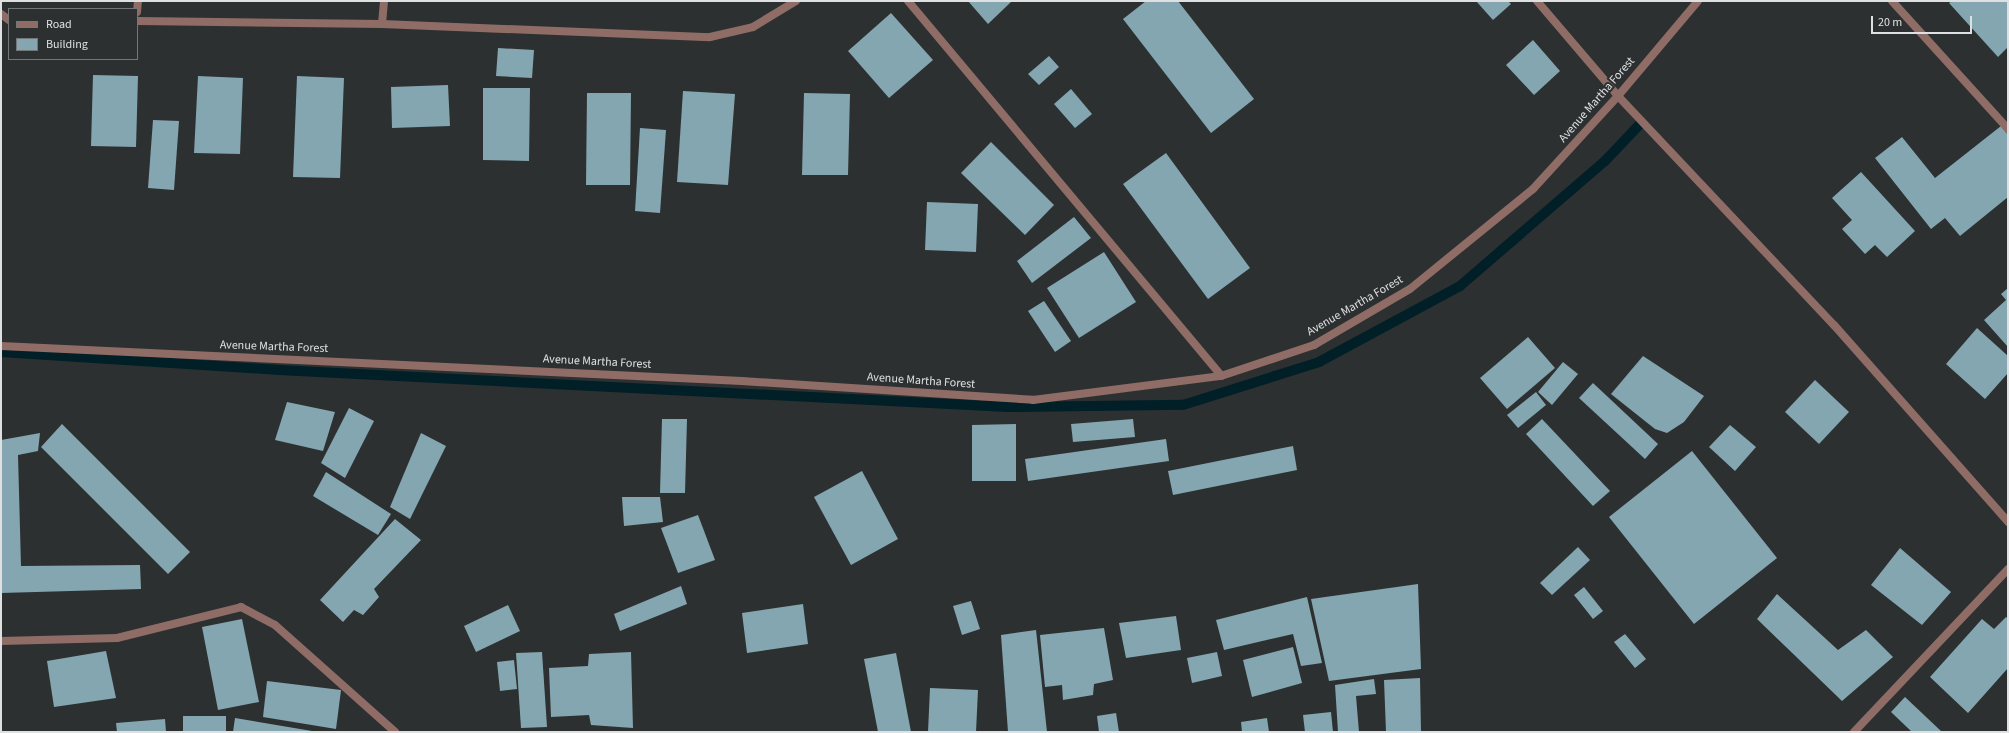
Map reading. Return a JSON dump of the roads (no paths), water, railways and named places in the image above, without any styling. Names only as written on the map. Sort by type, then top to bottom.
[{"type":"street","points":[[382,24],[384,1]]},
{"type":"street","points":[[138,21],[382,24],[710,37],[753,26],[796,1]]},
{"type":"street","points":[[908,1],[1221,376]]},
{"type":"street","points":[[1537,1],[1618,96],[1834,325],[2008,522]]},
{"type":"street","name":"Avenue Martha Forest","points":[[1,346],[742,381],[1033,400],[1221,376],[1314,345],[1410,289],[1533,189],[1618,96],[1698,1]]},
{"type":"street","points":[[1892,1],[2008,129]]},
{"type":"street","points":[[1854,732],[2008,569]]},
{"type":"street","points":[[1,641],[117,638],[241,607],[275,625],[395,732]]},
{"type":"waterway","points":[[1,352],[279,370],[1008,407],[1183,405],[1319,362],[1460,286],[1605,161],[1641,123]]}]
